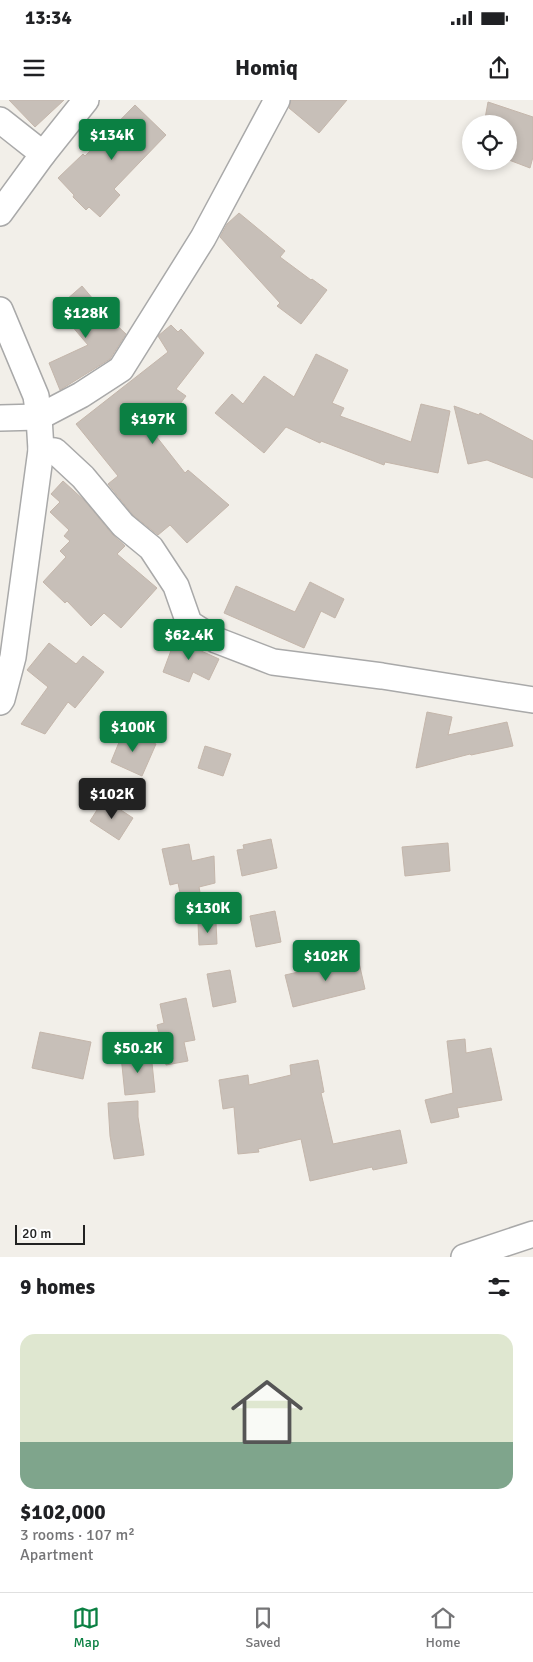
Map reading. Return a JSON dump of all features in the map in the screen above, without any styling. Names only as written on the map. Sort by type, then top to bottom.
[{"type":"street","points":[[0,213],[43,154],[86,100]]},
{"type":"street","points":[[0,418],[39,417],[81,395],[121,369],[203,238],[277,100]]},
{"type":"street","points":[[0,120],[43,154]]},
{"type":"street","points":[[0,310],[36,396],[41,450],[13,657],[0,702]]},
{"type":"street","points":[[41,450],[55,451],[83,477],[123,525],[151,548],[176,586],[190,623],[216,640],[273,662],[382,676],[533,700]]},
{"type":"street","points":[[464,1257],[533,1234]]},
{"type":"building","points":[[9,100],[64,100],[35,127]]},
{"type":"building","points":[[291,100],[347,100],[319,133],[289,108]]},
{"type":"building","points":[[488,102],[533,117],[533,157],[530,168],[517,163],[517,115],[486,115]]},
{"type":"building","points":[[135,105],[166,135],[114,189],[120,195],[100,217],[89,207],[86,210],[58,178],[83,154],[85,156]]},
{"type":"building","points":[[239,213],[285,251],[280,257],[327,290],[301,324],[277,306],[280,303],[220,237],[227,224]]},
{"type":"building","points":[[82,286],[110,319],[126,334],[110,359],[60,390],[49,363],[88,345],[58,307]]},
{"type":"building","points":[[171,325],[178,332],[181,329],[204,353],[176,389],[186,396],[156,436],[185,473],[188,470],[229,505],[187,543],[170,525],[158,535],[133,515],[108,484],[118,476],[76,424],[168,352],[158,336]]},
{"type":"building","points":[[316,354],[348,370],[332,403],[344,408],[340,416],[411,442],[421,404],[450,411],[438,473],[385,462],[384,465],[321,441],[320,443],[286,427],[264,453],[215,413],[232,394],[243,404],[264,376],[294,397]]},
{"type":"building","points":[[454,406],[479,415],[480,413],[533,441],[533,478],[487,460],[468,464]]},
{"type":"building","points":[[63,481],[85,501],[112,534],[125,546],[117,554],[157,588],[121,628],[104,613],[91,626],[67,601],[65,603],[43,582],[66,557],[60,551],[70,541],[64,536],[69,530],[50,512],[60,502],[51,494]]},
{"type":"building","points":[[310,582],[344,599],[335,618],[321,611],[304,648],[224,613],[236,586],[295,612]]},
{"type":"building","points":[[176,637],[197,645],[200,647],[199,650],[219,659],[209,680],[193,672],[189,682],[163,672]]},
{"type":"building","points":[[49,643],[76,664],[83,656],[104,672],[75,708],[68,702],[45,734],[21,724],[48,687],[27,670]]},
{"type":"building","points":[[427,712],[452,717],[448,735],[507,722],[513,746],[470,754],[416,768]]},
{"type":"building","points":[[124,730],[156,744],[142,776],[111,762]]},
{"type":"building","points":[[205,746],[231,754],[223,776],[198,768]]},
{"type":"building","points":[[104,799],[133,818],[119,840],[90,821]]},
{"type":"building","points":[[271,839],[277,868],[242,876],[237,850],[244,849],[243,845]]},
{"type":"building","points":[[448,843],[450,871],[405,876],[402,847]]},
{"type":"building","points":[[189,844],[192,861],[214,856],[215,883],[199,887],[204,913],[185,917],[178,883],[170,885],[162,849]]},
{"type":"building","points":[[275,911],[281,942],[256,947],[250,916]]},
{"type":"building","points":[[216,922],[217,944],[199,945],[198,923]]},
{"type":"building","points":[[357,954],[365,989],[293,1007],[285,975],[339,963],[338,960]]},
{"type":"building","points":[[230,970],[236,1002],[213,1007],[207,974]]},
{"type":"building","points":[[186,998],[195,1040],[184,1042],[188,1061],[166,1065],[157,1025],[164,1023],[160,1004]]},
{"type":"building","points":[[40,1032],[91,1042],[83,1079],[32,1068]]},
{"type":"building","points":[[465,1039],[466,1053],[491,1048],[502,1100],[457,1108],[459,1117],[431,1123],[425,1100],[453,1093],[447,1041]]},
{"type":"building","points":[[151,1053],[155,1092],[125,1095],[121,1056]]},
{"type":"building","points":[[318,1060],[324,1092],[321,1093],[333,1144],[400,1130],[407,1163],[373,1170],[372,1167],[310,1181],[301,1139],[258,1149],[259,1152],[238,1154],[234,1107],[223,1109],[219,1080],[248,1075],[249,1085],[291,1075],[290,1065]]},
{"type":"building","points":[[138,1101],[138,1117],[144,1155],[114,1159],[110,1136],[108,1103]]}]
